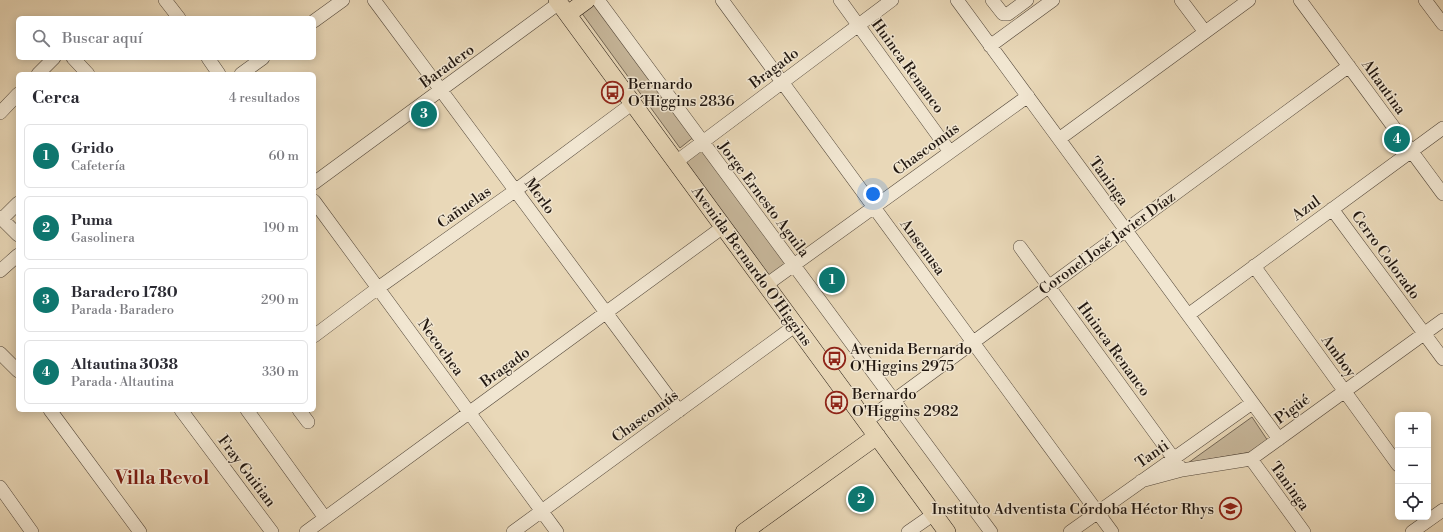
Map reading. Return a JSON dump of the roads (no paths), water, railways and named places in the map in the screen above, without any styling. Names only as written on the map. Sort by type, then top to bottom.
[{"type":"main road","points":[[561,6],[588,0]]},
{"type":"main road","name":"Avenida Bernardo O'Higgins","points":[[561,6],[947,532]]},
{"type":"main road","points":[[744,532],[877,436]]},
{"type":"street","points":[[165,0],[177,16]]},
{"type":"street","points":[[316,20],[343,0]]},
{"type":"street","name":"Merlo","points":[[374,0],[442,89],[678,411]]},
{"type":"street","name":"Jorge Ernesto Aguila","points":[[598,0],[991,532]]},
{"type":"street","name":"Ansenusa","points":[[722,0],[1112,532]]},
{"type":"street","name":"Huinca Renanco","points":[[840,0],[950,152]]},
{"type":"street","name":"Bragado","points":[[676,162],[892,0]]},
{"type":"street","name":"Taninga","points":[[957,0],[1279,439]]},
{"type":"street","points":[[992,0],[1003,14],[1008,14],[1027,0]]},
{"type":"street","points":[[990,46],[1053,0]]},
{"type":"street","points":[[1181,0],[1205,32]]},
{"type":"street","points":[[1059,139],[1249,0]]},
{"type":"street","name":"Altautina","points":[[1300,0],[1443,194]]},
{"type":"street","points":[[1425,0],[1443,24]]},
{"type":"street","name":"Baradero","points":[[316,182],[442,89],[561,6]]},
{"type":"street","points":[[40,72],[52,60]]},
{"type":"street","points":[[74,60],[86,72]]},
{"type":"street","points":[[209,60],[218,72]]},
{"type":"street","points":[[244,72],[260,60]]},
{"type":"street","name":"Coronel José Javier Díaz","points":[[866,421],[1348,66]]},
{"type":"street","points":[[0,113],[16,96]]},
{"type":"street","name":"Chascomús","points":[[766,285],[1028,96]]},
{"type":"street","name":"Cañuelas","points":[[316,334],[378,288],[516,190],[633,103]]},
{"type":"street","name":"Azul","points":[[1188,315],[1443,128]]},
{"type":"street","name":"Necochea","points":[[316,204],[557,532]]},
{"type":"street","points":[[16,205],[1,218],[16,233]]},
{"type":"street","name":"Cerro Colorado","points":[[1332,209],[1443,359]]},
{"type":"street","name":"Bragado","points":[[306,532],[724,227]]},
{"type":"street","name":"Huinca Renanco","points":[[1020,247],[1182,470]]},
{"type":"street","points":[[0,271],[16,256]]},
{"type":"street","name":"Amboy","points":[[1254,266],[1395,461]]},
{"type":"street","name":"Pigüé","points":[[1141,481],[1182,470],[1251,459],[1443,320]]},
{"type":"street","name":"Chascomús","points":[[513,532],[796,325]]},
{"type":"street","points":[[0,353],[16,369]]},
{"type":"street","name":"Tanti","points":[[1070,532],[1252,403]]},
{"type":"street","points":[[51,412],[140,532]]},
{"type":"street","name":"Fray Guitian","points":[[182,412],[272,532]]},
{"type":"street","points":[[248,412],[326,518]]},
{"type":"street","points":[[300,412],[308,422]]},
{"type":"street","name":"Taninga","points":[[1251,459],[1304,532]]},
{"type":"street","points":[[0,488],[32,532]]},
{"type":"street","points":[[1412,532],[1435,511]]},
{"type":"street","points":[[908,532],[934,514]]},
{"type":"place","name":"Bernardo O´Higgins 2836","points":[[613,93]]},
{"type":"place","name":"Baradero 1780","points":[[424,114]]},
{"type":"place","name":"Altautina 3038","points":[[1397,139]]},
{"type":"place","name":"Grido","points":[[832,280]]},
{"type":"place","name":"Avenida Bernardo O'Higgins 2975","points":[[835,358]]},
{"type":"place","name":"Bernardo O'Higgins 2982","points":[[837,403]]},
{"type":"place","name":"Puma","points":[[861,499]]},
{"type":"place","name":"Instituto Adventista Córdoba Héctor Rhys","points":[[1230,509]]},
{"type":"district","name":"Villa Revol","points":[[162,477]]}]
